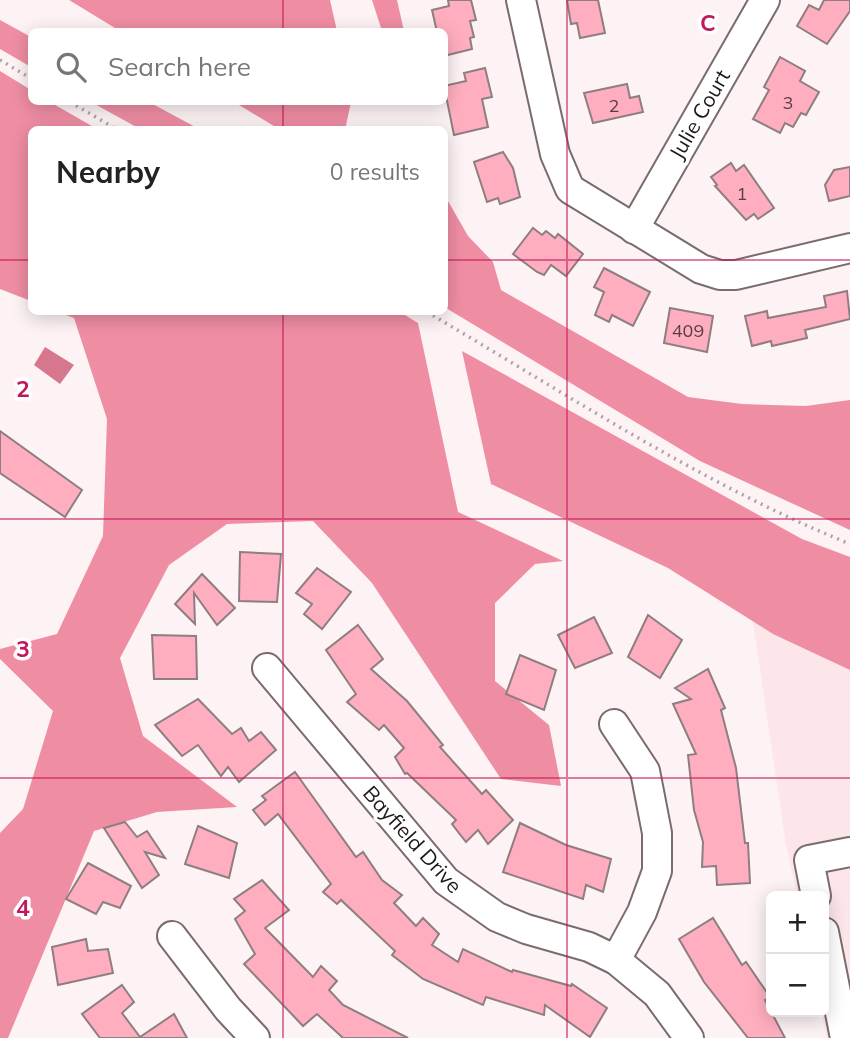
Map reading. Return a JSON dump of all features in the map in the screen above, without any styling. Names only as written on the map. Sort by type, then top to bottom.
[{"type":"street","points":[[521,0],[561,173],[570,189],[701,269],[720,275],[736,275],[850,248]]},
{"type":"street","name":"Julie Court","points":[[634,229],[765,0]]},
{"type":"street","name":"Bayfield Drive","points":[[267,668],[446,881],[498,917],[526,929],[589,947],[616,960],[657,994],[689,1038]]},
{"type":"street","points":[[614,724],[645,771],[652,796],[657,846],[657,871],[642,912],[616,960]]},
{"type":"street","points":[[815,891],[809,860],[850,852]]},
{"type":"street","points":[[172,936],[228,1009],[256,1038]]},
{"type":"street","points":[[828,954],[845,1038]]},
{"type":"path","points":[[0,60],[28,77]]},
{"type":"path","points":[[75,105],[111,126]]},
{"type":"path","points":[[433,315],[711,477],[813,529],[850,544]]},
{"type":"shaded area","points":[[69,0],[330,0],[336,28],[115,28]]},
{"type":"shaded area","points":[[372,0],[397,0],[403,28],[381,28]]},
{"type":"shaded area","points":[[0,20],[28,35],[28,65],[0,49]]},
{"type":"shaded area","points":[[0,71],[28,88],[28,105],[55,105],[92,126],[28,126],[28,300],[0,289]]},
{"type":"shaded area","points":[[96,105],[155,105],[193,126],[135,126]]},
{"type":"shaded area","points":[[239,105],[350,105],[346,126],[274,126]]},
{"type":"shaded area","points":[[448,201],[468,236],[493,262],[501,290],[688,397],[742,404],[806,406],[850,400],[850,530],[700,461],[448,309]]},
{"type":"shaded area","points":[[66,315],[405,315],[418,323],[458,512],[563,561],[535,564],[495,603],[495,681],[549,725],[561,786],[501,779],[372,583],[313,521],[227,524],[169,565],[120,658],[143,736],[237,807],[157,812],[94,831],[8,1038],[0,1038],[0,833],[23,809],[53,711],[0,659],[0,649],[57,634],[103,536],[107,419],[74,318]]},
{"type":"shaded area","points":[[45,347],[74,365],[60,384],[34,365]]},
{"type":"shaded area","points":[[462,351],[802,539],[850,557],[850,670],[773,634],[668,568],[491,484]]},
{"type":"shaded area","points":[[751,608],[850,646],[850,1038],[827,1038],[822,1017],[829,1017],[829,891],[796,891],[785,839]]},
{"type":"building","points":[[448,0],[471,0],[476,20],[470,21],[474,37],[470,38],[472,49],[448,55],[448,28],[436,28],[432,10],[449,6]]},
{"type":"building","points":[[567,0],[598,0],[605,33],[580,38],[577,23],[571,24]]},
{"type":"building","points":[[824,0],[850,0],[850,11],[827,44],[797,26],[809,5],[819,10]]},
{"type":"building","points":[[780,57],[805,71],[800,81],[819,92],[806,115],[801,113],[793,127],[785,123],[780,133],[753,119],[769,90],[764,87]]},
{"type":"building","points":[[485,68],[492,97],[482,99],[488,127],[454,135],[448,105],[448,85],[466,81],[464,73]]},
{"type":"building","points":[[627,84],[630,98],[639,96],[643,112],[593,123],[584,93]]},
{"type":"building","points":[[503,152],[513,168],[520,197],[500,204],[498,198],[487,202],[474,162]]},
{"type":"building","points":[[731,163],[736,171],[744,165],[774,208],[758,219],[754,214],[746,220],[715,186],[717,185],[711,177]]},
{"type":"building","points":[[850,167],[850,196],[829,201],[825,185],[834,170]]},
{"type":"building","points":[[533,228],[542,235],[546,231],[555,238],[558,234],[583,254],[566,276],[551,265],[544,275],[513,254]]},
{"type":"building","points":[[604,268],[650,292],[633,326],[612,315],[609,322],[595,315],[604,292],[594,287]]},
{"type":"building","points":[[847,291],[850,319],[805,330],[807,338],[772,346],[771,341],[752,346],[745,316],[767,311],[768,318],[826,307],[824,296]]},
{"type":"building","points":[[670,308],[713,316],[707,352],[664,343]]},
{"type":"building","points":[[0,431],[82,490],[65,517],[0,473]]},
{"type":"building","points":[[240,552],[281,554],[277,602],[239,601]]},
{"type":"building","points":[[317,568],[351,592],[322,629],[304,614],[312,604],[296,593]]},
{"type":"building","points":[[202,574],[235,608],[217,625],[194,593],[195,624],[175,604]]},
{"type":"building","points":[[648,615],[682,640],[660,678],[628,657]]},
{"type":"building","points":[[594,617],[612,653],[575,668],[558,635]]},
{"type":"building","points":[[358,625],[383,659],[371,669],[407,701],[443,745],[440,747],[482,794],[486,790],[513,820],[488,844],[478,830],[466,842],[452,824],[456,820],[405,774],[395,757],[404,748],[384,725],[379,730],[347,702],[356,694],[326,650]]},
{"type":"building","points":[[152,635],[196,636],[197,679],[154,679]]},
{"type":"building","points":[[520,655],[556,670],[544,710],[506,694]]},
{"type":"building","points":[[708,669],[725,708],[721,710],[736,768],[745,843],[748,843],[750,883],[717,885],[716,866],[702,867],[703,842],[694,810],[688,755],[696,754],[673,704],[691,699],[675,688]]},
{"type":"building","points":[[198,699],[232,734],[241,728],[249,741],[261,732],[276,750],[239,782],[228,767],[221,776],[198,745],[182,756],[155,725]]},
{"type":"building","points":[[295,772],[356,857],[363,852],[382,880],[402,895],[394,903],[416,926],[423,918],[439,934],[432,945],[458,962],[463,949],[512,972],[513,970],[571,986],[572,984],[607,1008],[590,1037],[545,1005],[544,1015],[486,997],[483,1005],[423,979],[392,955],[395,951],[341,900],[337,904],[323,892],[331,884],[278,814],[265,825],[253,810],[266,800],[262,796]]},
{"type":"building","points":[[125,822],[137,837],[147,831],[165,858],[145,852],[159,875],[142,888],[104,828]]},
{"type":"building","points":[[520,823],[566,845],[611,859],[603,892],[586,885],[583,899],[503,872]]},
{"type":"building","points":[[198,826],[237,843],[229,878],[185,864]]},
{"type":"building","points":[[88,863],[131,886],[120,908],[103,902],[96,914],[66,899]]},
{"type":"building","points":[[262,880],[289,910],[265,928],[313,977],[321,966],[337,981],[329,990],[343,1005],[408,1038],[343,1038],[317,1014],[303,1026],[244,964],[255,954],[235,919],[245,911],[234,899]]},
{"type":"building","points":[[713,918],[742,965],[746,962],[766,991],[766,1017],[774,1017],[785,1038],[748,1038],[704,982],[679,939]]},
{"type":"building","points":[[86,939],[88,951],[108,949],[113,973],[58,985],[52,947]]},
{"type":"building","points":[[122,985],[134,1002],[122,1013],[140,1037],[174,1014],[187,1038],[100,1038],[82,1014]]}]
